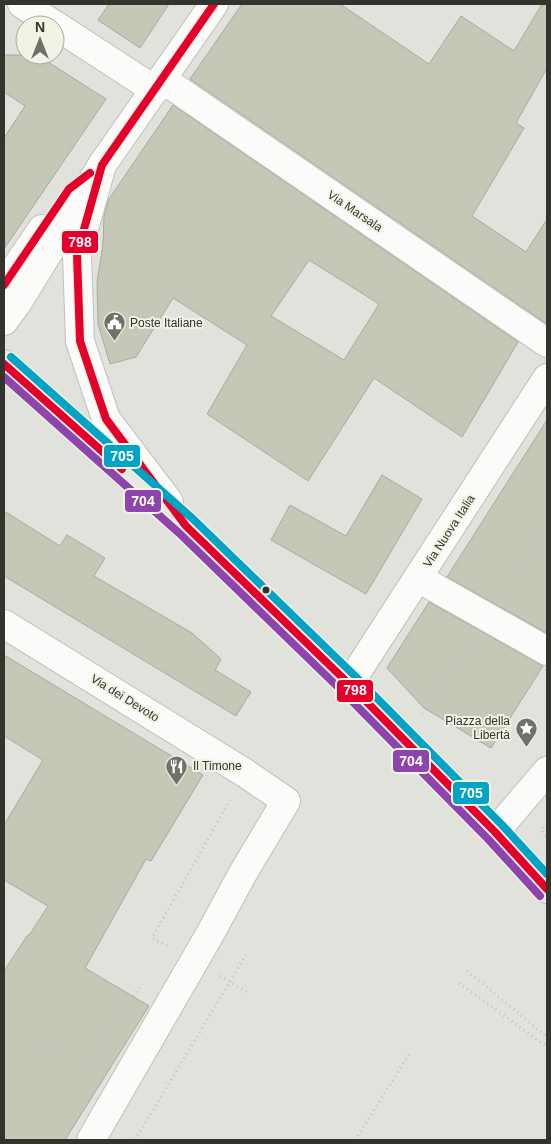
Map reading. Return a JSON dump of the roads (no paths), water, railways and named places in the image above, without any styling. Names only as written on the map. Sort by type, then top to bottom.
[{"type":"main road","points":[[7,367],[186,526],[349,684],[495,832],[547,889]]},
{"type":"street","name":"Via Marsala","points":[[22,4],[39,15]]},
{"type":"street","points":[[4,321],[18,302],[102,165],[214,4]]},
{"type":"street","name":"Via Marsala","points":[[65,31],[159,84],[547,343]]},
{"type":"street","points":[[4,285],[69,189],[102,165]]},
{"type":"street","points":[[102,165],[77,254],[80,341],[106,418],[186,526]]},
{"type":"street","name":"Via Nuova Italia","points":[[349,684],[547,378]]},
{"type":"street","points":[[418,578],[547,651]]},
{"type":"street","name":"Via dei Devoto","points":[[4,624],[245,773],[286,801],[91,1140]]},
{"type":"street","points":[[495,832],[547,772]]},
{"type":"place","name":"Poste Italiane","points":[[114,342]]},
{"type":"place","name":"Piazza della Libertà","points":[[526,747]]},
{"type":"place","name":"Il Timone","points":[[177,785]]}]
